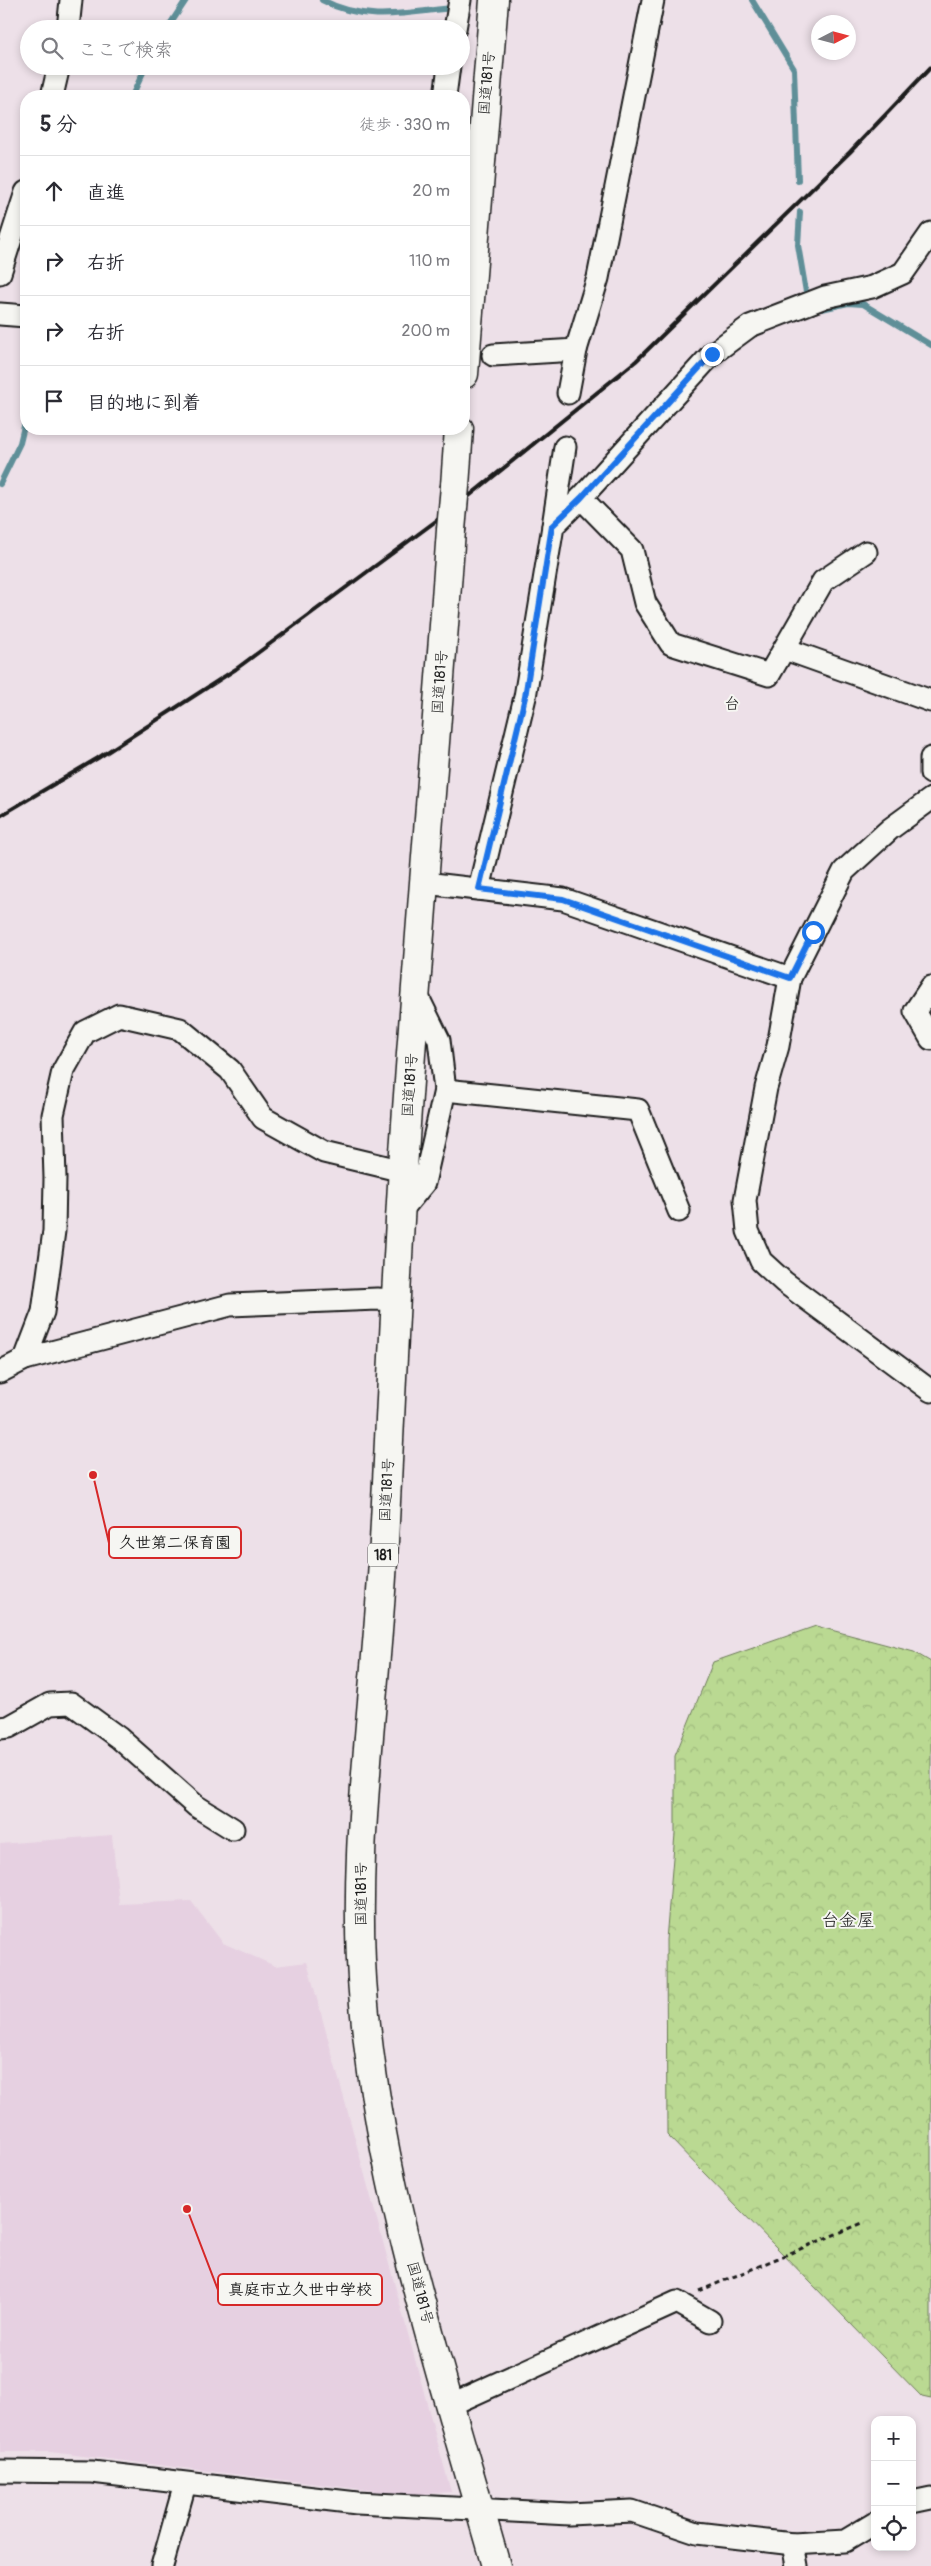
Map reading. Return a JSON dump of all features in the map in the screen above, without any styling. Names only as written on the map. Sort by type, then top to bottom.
[{"type":"highway","name":"国道181号","points":[[470,299],[494,0]]},
{"type":"highway","name":"国道181号","points":[[459,435],[403,1171],[380,1615],[363,1814],[360,1899],[364,2002],[377,2104],[389,2175],[450,2405],[496,2566]]},
{"type":"street","points":[[69,20],[71,0]]},
{"type":"street","points":[[457,20],[460,0]]},
{"type":"street","points":[[568,392],[576,350],[598,278],[653,0]]},
{"type":"street","points":[[53,90],[57,75]]},
{"type":"street","points":[[446,90],[448,75]]},
{"type":"street","points":[[0,273],[20,211]]},
{"type":"street","points":[[552,526],[581,498],[712,354],[750,326],[824,297],[872,287],[903,273],[931,233]]},
{"type":"street","points":[[0,314],[20,316]]},
{"type":"street","points":[[493,355],[576,350]]},
{"type":"street","points":[[479,889],[525,697],[565,447]]},
{"type":"street","points":[[581,498],[632,550],[645,603],[671,644],[769,675],[823,581],[866,552]]},
{"type":"street","points":[[785,649],[931,701]]},
{"type":"street","points":[[931,758],[931,773]]},
{"type":"street","points":[[931,799],[890,829],[844,871],[790,978],[778,1046],[766,1088],[745,1200],[748,1231],[761,1261],[784,1282],[931,1390]]},
{"type":"street","points":[[425,883],[563,899],[790,978]]},
{"type":"street","points":[[931,987],[915,1012],[931,1039]]},
{"type":"street","points":[[402,1211],[424,1183],[445,1090],[439,1040],[417,995]]},
{"type":"street","points":[[25,1359],[43,1312],[54,1231],[53,1115],[63,1071],[85,1032],[119,1015],[180,1029],[230,1070],[263,1118],[324,1152],[403,1171]]},
{"type":"street","points":[[445,1090],[638,1110],[679,1211]]},
{"type":"street","points":[[0,1372],[25,1359],[230,1305],[377,1299],[396,1300]]},
{"type":"street","points":[[0,1728],[9,1727],[50,1704],[71,1703],[118,1738],[196,1806],[233,1829]]},
{"type":"street","points":[[450,2405],[677,2302],[710,2321]]},
{"type":"street","points":[[0,2471],[92,2472],[357,2503],[569,2514],[632,2511],[697,2533],[793,2544],[845,2541],[871,2525]]},
{"type":"street","points":[[162,2566],[185,2484]]},
{"type":"street","points":[[916,2501],[931,2498]]},
{"type":"street","points":[[793,2544],[797,2566]]},
{"type":"path","points":[[705,2288],[865,2222]]},
{"type":"shaded area","points":[[112,1835],[119,1904],[191,1901],[223,1943],[275,1966],[307,1962],[451,2492],[409,2495],[50,2452],[0,2452],[0,1844]]},
{"type":"green space","points":[[816,1626],[914,1652],[931,1662],[931,2399],[922,2397],[667,2135],[666,1940],[675,1834],[675,1756],[713,1662]]},
{"type":"waterway","points":[[173,20],[186,0]]},
{"type":"waterway","points":[[322,0],[354,12],[386,15],[451,8]]},
{"type":"waterway","points":[[752,0],[794,69],[798,180]]},
{"type":"waterway","points":[[135,90],[142,75]]},
{"type":"waterway","points":[[800,212],[798,245],[806,292]]},
{"type":"waterway","points":[[822,309],[848,303],[863,304],[931,345]]},
{"type":"waterway","points":[[0,484],[20,443],[22,435]]},
{"type":"railway","points":[[0,816],[98,758],[236,669],[463,501],[636,361],[850,152],[931,67]]},
{"type":"place","name":"久世第二保育園","points":[[93,1475]]},
{"type":"place","name":"真庭市立久世中学校","points":[[187,2209]]},
{"type":"district","name":"台","points":[[732,704]]},
{"type":"district","name":"台金屋","points":[[848,1920]]},
{"type":"route","points":[[712,354],[581,498],[552,526],[525,697],[479,889],[563,899],[790,978],[813,932]]}]
